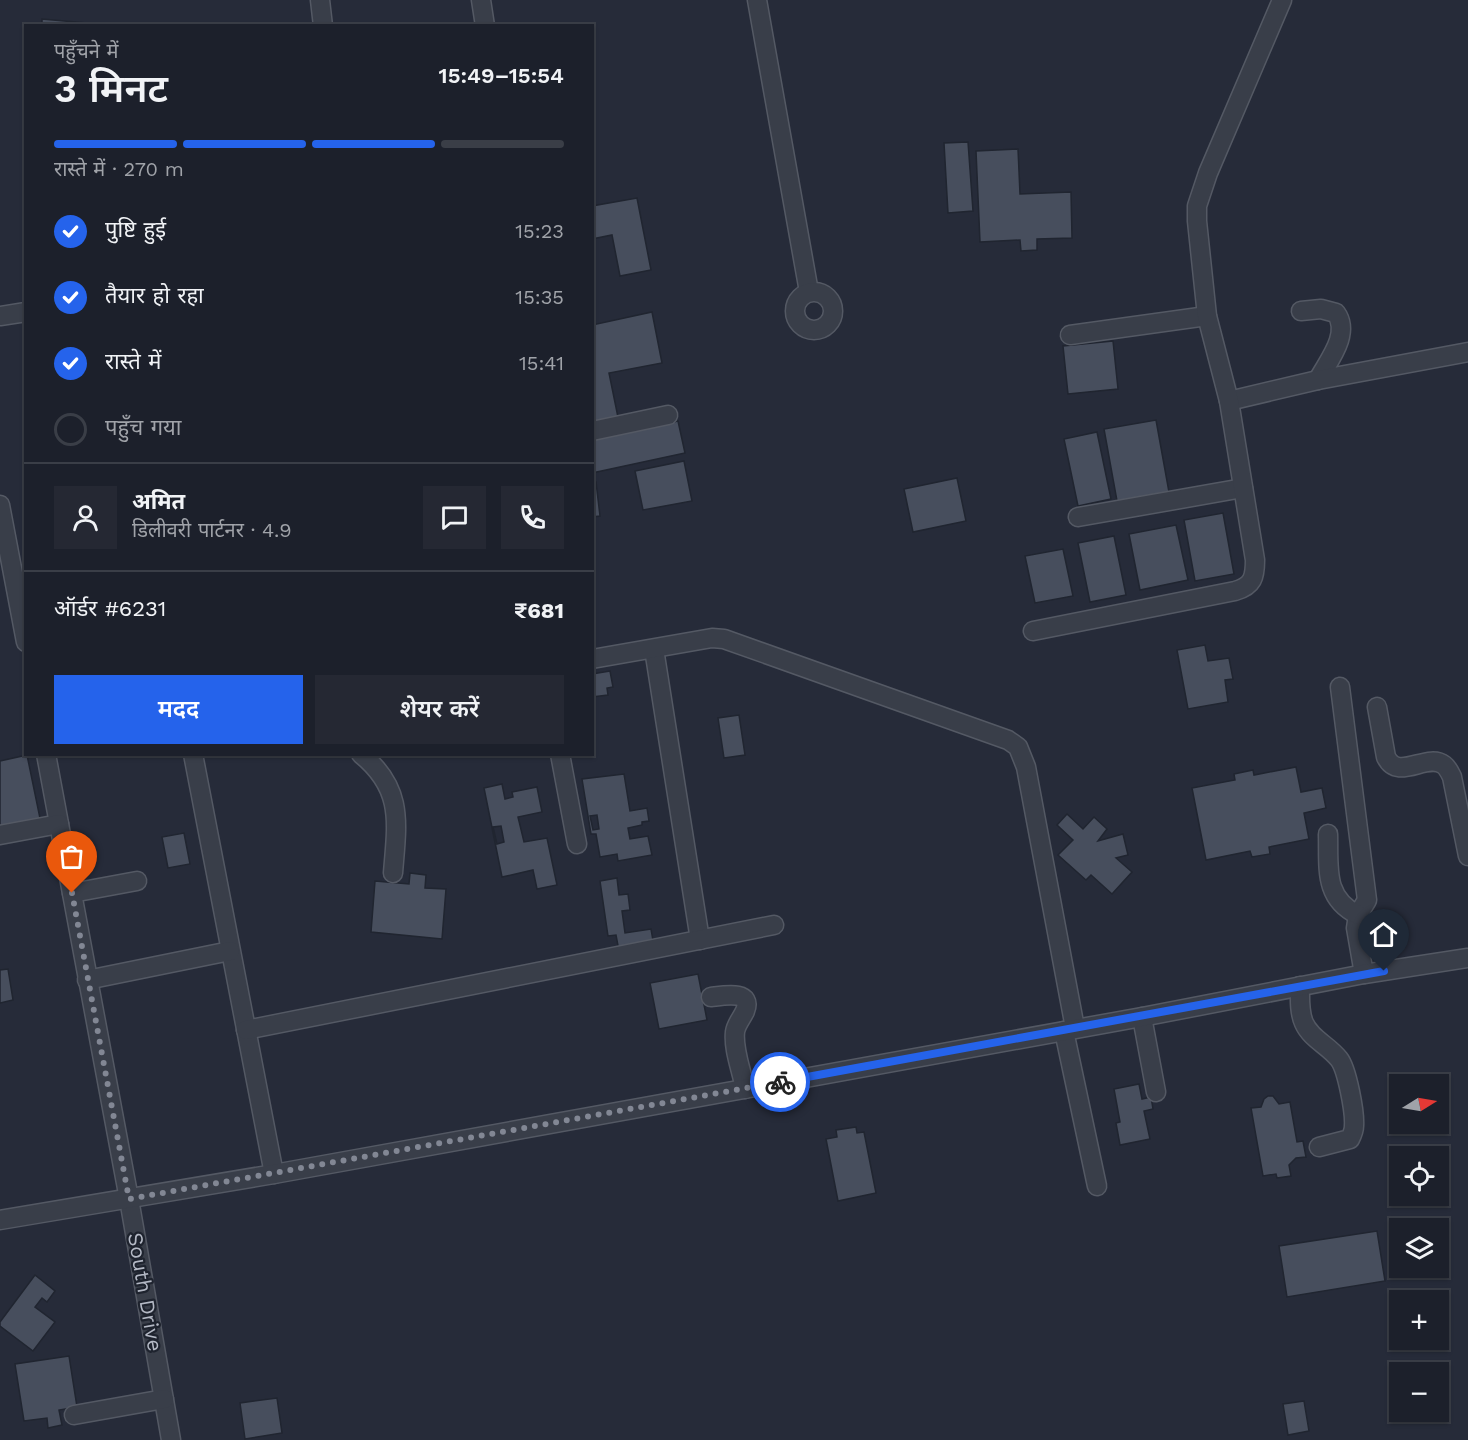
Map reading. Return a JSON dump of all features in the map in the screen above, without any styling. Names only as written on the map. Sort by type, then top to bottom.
[{"type":"street","points":[[320,0],[323,24]]},
{"type":"street","points":[[481,0],[485,24]]},
{"type":"street","points":[[758,0],[809,292]]},
{"type":"street","points":[[1033,631],[1235,591],[1249,586],[1255,573],[1255,560],[1229,401],[1207,316],[1197,206],[1208,173],[1282,0]]},
{"type":"street","points":[[1300,311],[1328,310],[1336,313],[1341,324],[1340,339],[1318,380]]},
{"type":"street","points":[[0,316],[24,312]]},
{"type":"street","points":[[1070,335],[1207,316]]},
{"type":"street","points":[[1229,401],[1318,380],[1468,352]]},
{"type":"street","points":[[594,431],[668,415]]},
{"type":"street","points":[[1078,517],[1243,488]]},
{"type":"street","points":[[0,505],[24,631]]},
{"type":"street","points":[[594,659],[712,638],[724,639],[1008,740],[1018,747],[1026,767],[1096,1186]]},
{"type":"street","points":[[654,649],[700,940]]},
{"type":"street","points":[[1340,687],[1368,900],[1358,915],[1356,928],[1364,974]]},
{"type":"street","points":[[1377,707],[1389,763],[1398,768],[1436,762],[1448,769],[1452,777],[1468,856]]},
{"type":"street","name":"South Drive","points":[[46,756],[129,1199],[171,1440]]},
{"type":"street","points":[[193,756],[274,1174]]},
{"type":"street","points":[[363,756],[377,767],[393,797],[397,825],[393,873]]},
{"type":"street","points":[[560,756],[577,844]]},
{"type":"street","points":[[0,835],[59,824]]},
{"type":"street","points":[[1328,834],[1331,887],[1339,903],[1358,915]]},
{"type":"street","points":[[72,893],[137,881]]},
{"type":"street","points":[[246,1030],[774,925]]},
{"type":"street","points":[[87,980],[230,951]]},
{"type":"street","points":[[0,1220],[274,1174],[1142,1017],[1364,974],[1468,958]]},
{"type":"street","points":[[1300,986],[1303,1021],[1311,1035],[1330,1049],[1340,1060],[1347,1080],[1354,1126],[1350,1138],[1318,1147]]},
{"type":"street","points":[[711,998],[738,995],[743,997],[746,1003],[747,1008],[735,1031],[745,1089]]},
{"type":"street","points":[[1142,1017],[1156,1092]]},
{"type":"street","points":[[74,1414],[164,1400]]},
{"type":"building","points":[[42,19],[86,23],[86,24],[42,24]]},
{"type":"building","points":[[968,142],[973,211],[948,213],[944,143]]},
{"type":"building","points":[[1018,149],[1020,194],[1071,192],[1072,238],[1037,239],[1037,250],[1021,251],[1020,240],[980,242],[976,151]]},
{"type":"building","points":[[637,198],[651,270],[620,276],[612,235],[594,239],[594,206]]},
{"type":"building","points":[[652,312],[662,363],[609,373],[619,422],[594,427],[594,325]]},
{"type":"building","points":[[1113,341],[1118,389],[1068,394],[1063,346]]},
{"type":"building","points":[[1156,420],[1169,492],[1117,501],[1104,429]]},
{"type":"building","points":[[678,421],[685,453],[594,473],[594,439]]},
{"type":"building","points":[[1097,432],[1111,499],[1078,506],[1064,439]]},
{"type":"building","points":[[684,461],[692,501],[643,510],[635,471]]},
{"type":"building","points":[[957,478],[966,521],[913,532],[904,489]]},
{"type":"building","points":[[594,482],[596,482],[600,516],[594,517]]},
{"type":"building","points":[[1223,513],[1234,574],[1195,581],[1184,520]]},
{"type":"building","points":[[1176,525],[1188,580],[1140,590],[1129,534]]},
{"type":"building","points":[[1114,536],[1126,595],[1090,602],[1078,543]]},
{"type":"building","points":[[1063,549],[1073,596],[1035,603],[1025,556]]},
{"type":"building","points":[[1205,645],[1208,661],[1229,658],[1233,679],[1225,680],[1228,702],[1188,709],[1177,650]]},
{"type":"building","points":[[610,671],[613,687],[607,688],[608,695],[594,697],[594,674]]},
{"type":"building","points":[[739,715],[745,755],[724,758],[718,718]]},
{"type":"building","points":[[27,756],[41,823],[0,831],[0,761]]},
{"type":"building","points":[[1296,767],[1301,792],[1322,788],[1326,808],[1304,813],[1309,839],[1269,847],[1270,854],[1252,857],[1250,851],[1206,860],[1192,788],[1235,780],[1234,774],[1253,770],[1254,775]]},
{"type":"building","points":[[624,774],[630,811],[647,808],[649,821],[628,828],[630,839],[648,836],[652,855],[618,861],[617,854],[600,857],[596,834],[591,834],[582,779]],"holes":[[[597,815],[599,829],[593,830],[590,816]]]},
{"type":"building","points":[[502,784],[505,799],[513,797],[512,792],[537,787],[542,812],[518,817],[524,842],[547,838],[557,885],[537,889],[533,870],[502,877],[484,788]],"holes":[[[501,826],[504,842],[497,844],[493,827]]]},
{"type":"building","points":[[1067,814],[1083,829],[1094,817],[1107,829],[1098,841],[1123,834],[1128,855],[1116,858],[1132,872],[1112,894],[1091,875],[1086,880],[1058,855],[1073,840],[1057,825]]},
{"type":"building","points":[[184,833],[190,864],[168,868],[162,837]]},
{"type":"building","points":[[410,873],[426,875],[425,888],[446,889],[442,939],[371,932],[375,881],[409,884]]},
{"type":"building","points":[[617,878],[619,895],[628,894],[630,910],[622,911],[625,933],[651,929],[654,946],[619,951],[616,935],[608,936],[600,881]]},
{"type":"building","points":[[8,969],[13,1000],[0,1003],[0,970]]},
{"type":"building","points":[[698,974],[707,1020],[659,1029],[650,983]]},
{"type":"building","points":[[1139,1084],[1142,1099],[1151,1097],[1153,1109],[1144,1111],[1150,1139],[1120,1145],[1116,1123],[1120,1122],[1114,1089]]},
{"type":"building","points":[[1268,1096],[1273,1096],[1279,1104],[1290,1102],[1297,1142],[1303,1141],[1306,1157],[1296,1158],[1289,1165],[1291,1176],[1277,1178],[1276,1174],[1263,1176],[1251,1108],[1261,1107]]},
{"type":"building","points":[[856,1127],[857,1133],[864,1132],[876,1193],[838,1201],[826,1139],[837,1137],[836,1130]]},
{"type":"building","points":[[1377,1231],[1385,1281],[1287,1297],[1279,1246]]},
{"type":"building","points":[[35,1275],[55,1291],[47,1302],[42,1298],[35,1307],[55,1322],[33,1351],[0,1326],[0,1322]]},
{"type":"building","points":[[69,1356],[77,1407],[59,1410],[62,1425],[48,1428],[47,1418],[24,1421],[15,1364]]},
{"type":"building","points":[[277,1398],[282,1433],[245,1439],[240,1403]]},
{"type":"building","points":[[1304,1401],[1309,1431],[1288,1435],[1283,1404]]},
{"type":"way so far","points":[[72,893],[129,1199],[780,1082]]},
{"type":"route","points":[[780,1082],[1384,971]]}]
